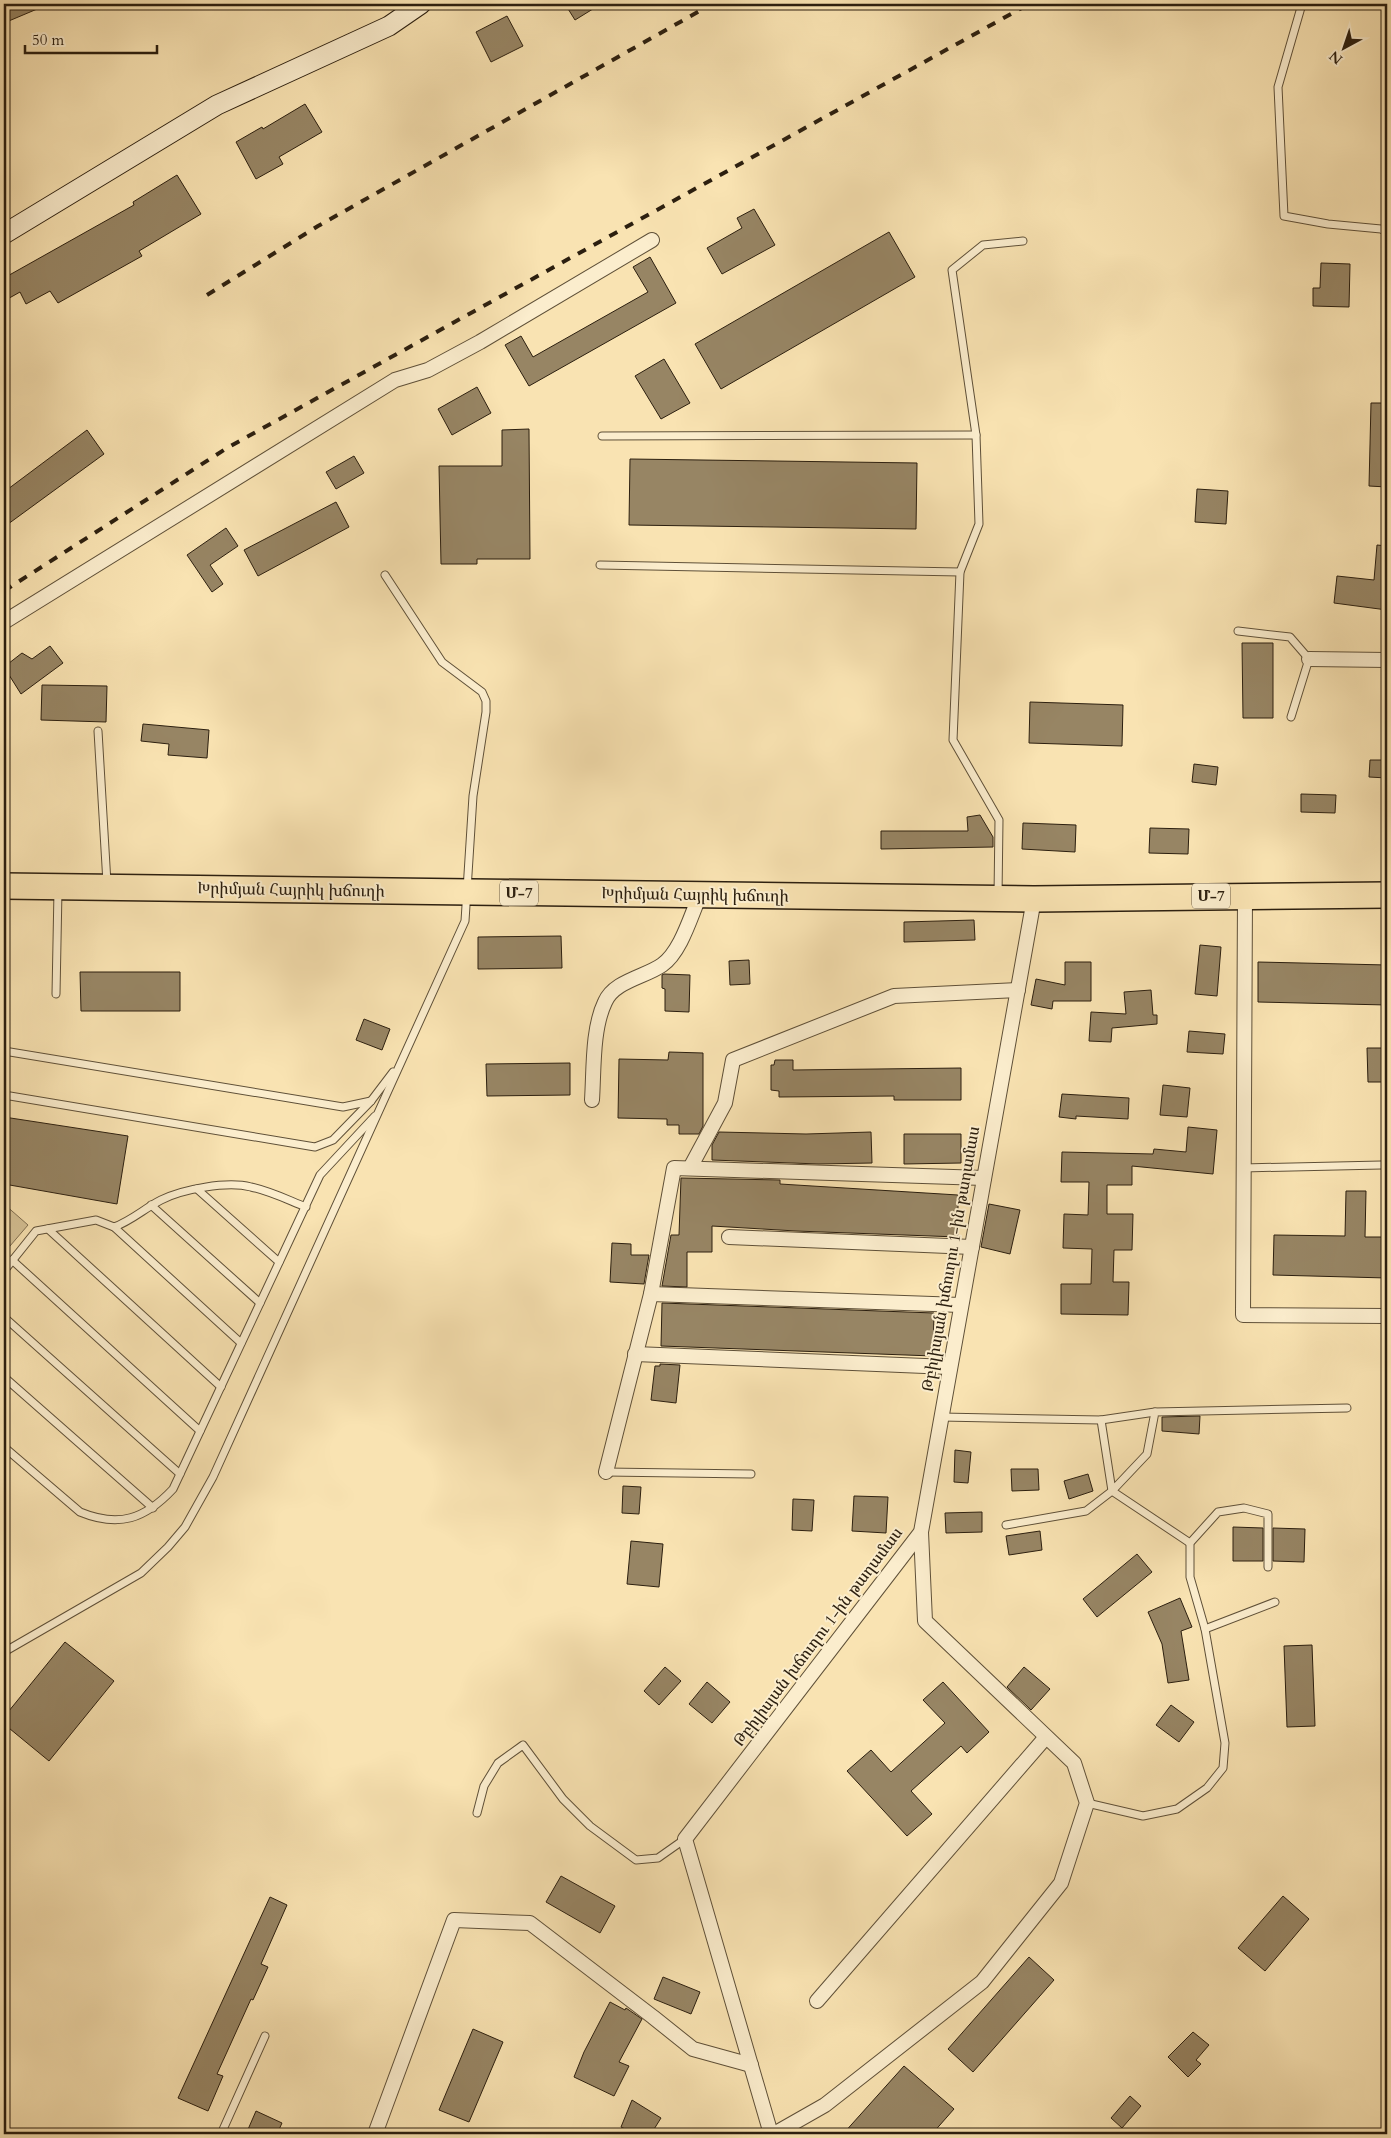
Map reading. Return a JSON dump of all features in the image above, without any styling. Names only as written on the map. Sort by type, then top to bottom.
[{"type":"highway","name":"Խրիմյան Հայրիկ խճուղի","points":[[4,886],[1034,899],[1387,895]]},
{"type":"street","points":[[4,234],[217,106],[388,26],[421,4]]},
{"type":"street","points":[[4,622],[396,380],[428,370],[480,342],[652,240]]},
{"type":"street","points":[[1310,659],[1387,660]]},
{"type":"street","points":[[592,1100],[598,1025],[605,1000],[620,986],[663,964],[676,950],[700,895]]},
{"type":"street","points":[[1245,896],[1243,1315],[1387,1316]]},
{"type":"street","name":"Թբիլիսյան խճուղու 1-ին թաղամաս","points":[[685,1839],[921,1532],[940,1417],[1034,899]]},
{"type":"street","points":[[690,1168],[725,1103],[734,1060],[894,996],[1018,990]]},
{"type":"street","points":[[606,1472],[651,1294],[674,1168],[984,1178]]},
{"type":"street","points":[[729,1238],[972,1247]]},
{"type":"street","points":[[651,1294],[961,1305]]},
{"type":"street","points":[[635,1354],[949,1367]]},
{"type":"street","points":[[685,1839],[773,2134],[825,2105],[982,1982],[1061,1882],[1087,1802],[1074,1763],[925,1621],[921,1532]]},
{"type":"street","points":[[817,2001],[1046,1737]]},
{"type":"street","points":[[375,2134],[454,1920],[530,1923],[693,2049],[751,2065]]},
{"type":"lane","points":[[1302,4],[1278,87],[1284,216],[1328,224],[1381,229],[1387,232]]},
{"type":"lane","points":[[998,898],[999,820],[953,740],[960,572],[979,524],[976,435],[952,270],[983,245],[1023,240]]},
{"type":"lane","points":[[602,436],[976,435]]},
{"type":"lane","points":[[600,565],[960,572]]},
{"type":"lane","points":[[4,1652],[141,1573],[168,1547],[185,1527],[213,1477],[465,921],[473,796],[486,701],[482,692],[473,684],[442,662],[385,576]]},
{"type":"lane","points":[[1238,631],[1290,637],[1310,659],[1291,717]]},
{"type":"lane","points":[[98,732],[107,887]]},
{"type":"lane","points":[[56,994],[58,887]]},
{"type":"lane","points":[[4,1051],[343,1107],[372,1101]]},
{"type":"lane","points":[[4,1095],[315,1147],[333,1140],[372,1101],[402,1060]]},
{"type":"lane","points":[[4,1447],[80,1512],[86,1515],[107,1520],[122,1519],[140,1516],[153,1508],[172,1489],[180,1474],[320,1175],[378,1112]]},
{"type":"lane","points":[[1244,1168],[1381,1165]]},
{"type":"lane","points":[[114,1227],[125,1223],[163,1199],[197,1189],[238,1185],[251,1187],[306,1207]]},
{"type":"lane","points":[[197,1189],[280,1262]]},
{"type":"lane","points":[[151,1205],[260,1303]]},
{"type":"lane","points":[[4,1270],[36,1232],[96,1220],[114,1227],[241,1343]]},
{"type":"lane","points":[[48,1229],[221,1387]]},
{"type":"lane","points":[[12,1260],[200,1431]]},
{"type":"lane","points":[[4,1317],[180,1474]]},
{"type":"lane","points":[[4,1377],[153,1508]]},
{"type":"lane","points":[[940,1417],[1101,1420],[1156,1412],[1347,1408]]},
{"type":"lane","points":[[1006,1524],[1086,1511],[1112,1491],[1147,1454],[1156,1412]]},
{"type":"lane","points":[[1101,1420],[1112,1491],[1190,1543]]},
{"type":"lane","points":[[606,1472],[752,1474]]},
{"type":"lane","points":[[1087,1802],[1142,1816],[1177,1809],[1207,1788],[1223,1768],[1225,1743],[1205,1630],[1190,1577],[1190,1543],[1218,1512],[1244,1508],[1268,1514],[1268,1567]]},
{"type":"lane","points":[[1205,1630],[1275,1602]]},
{"type":"lane","points":[[477,1813],[484,1786],[498,1763],[523,1745],[563,1799],[590,1826],[636,1860],[658,1858],[685,1839]]},
{"type":"lane","points":[[221,2134],[265,2036]]},
{"type":"shaded area","points":[[4,1204],[28,1225],[4,1253]]},
{"type":"building","points":[[4,4],[49,4],[4,23]]},
{"type":"building","points":[[565,4],[601,4],[575,20]]},
{"type":"building","points":[[507,16],[523,46],[491,62],[476,32]]},
{"type":"building","points":[[305,104],[322,132],[279,157],[283,164],[256,179],[236,142],[262,127],[263,129]]},
{"type":"building","points":[[177,175],[201,214],[139,251],[142,256],[58,303],[50,291],[26,304],[20,292],[4,301],[4,278],[134,205],[133,202]]},
{"type":"building","points":[[754,209],[775,245],[722,274],[707,248],[742,228],[737,218]]},
{"type":"building","points":[[889,232],[915,277],[721,389],[695,344]]},
{"type":"building","points":[[650,257],[676,303],[529,386],[505,345],[521,336],[533,357],[648,292],[633,267]]},
{"type":"building","points":[[1321,263],[1350,264],[1349,307],[1313,306],[1313,288],[1320,288]]},
{"type":"building","points":[[664,359],[690,403],[661,419],[635,376]]},
{"type":"building","points":[[477,387],[491,413],[452,435],[438,409]]},
{"type":"building","points":[[1371,403],[1387,403],[1387,487],[1369,486]]},
{"type":"building","points":[[529,429],[530,559],[477,559],[477,564],[441,564],[439,466],[502,466],[502,430]]},
{"type":"building","points":[[87,430],[104,454],[4,527],[4,492]]},
{"type":"building","points":[[354,456],[364,473],[336,489],[326,472]]},
{"type":"building","points":[[630,459],[917,463],[916,529],[629,525]]},
{"type":"building","points":[[1197,489],[1228,491],[1226,524],[1195,522]]},
{"type":"building","points":[[336,502],[349,527],[258,576],[244,550]]},
{"type":"building","points":[[226,528],[238,546],[210,565],[223,584],[212,592],[187,555]]},
{"type":"building","points":[[1377,545],[1387,546],[1387,610],[1334,603],[1337,576],[1374,580]]},
{"type":"building","points":[[1242,643],[1273,643],[1273,718],[1243,718]]},
{"type":"building","points":[[50,646],[63,663],[21,694],[4,667],[22,653],[32,659]]},
{"type":"building","points":[[42,685],[107,686],[106,722],[41,720]]},
{"type":"building","points":[[1030,702],[1123,705],[1122,746],[1029,743]]},
{"type":"building","points":[[143,724],[209,730],[207,758],[168,755],[169,744],[141,741]]},
{"type":"building","points":[[1370,760],[1387,760],[1387,778],[1369,777]]},
{"type":"building","points":[[1194,764],[1218,767],[1216,785],[1192,782]]},
{"type":"building","points":[[1301,794],[1336,795],[1335,813],[1301,812]]},
{"type":"building","points":[[980,815],[993,837],[993,847],[881,849],[881,831],[968,831],[967,817]]},
{"type":"building","points":[[1023,823],[1076,825],[1075,852],[1022,849]]},
{"type":"building","points":[[1150,828],[1189,829],[1188,854],[1149,853]]},
{"type":"building","points":[[974,920],[975,940],[904,942],[904,922]]},
{"type":"building","points":[[561,936],[562,968],[478,969],[478,937]]},
{"type":"building","points":[[1200,945],[1221,947],[1217,996],[1195,994]]},
{"type":"building","points":[[749,960],[750,984],[730,985],[729,961]]},
{"type":"building","points":[[1065,962],[1091,962],[1091,1001],[1053,1001],[1052,1009],[1031,1005],[1036,979],[1065,985]]},
{"type":"building","points":[[1258,962],[1387,965],[1387,1005],[1258,1002]]},
{"type":"building","points":[[80,972],[180,972],[180,1011],[81,1011]]},
{"type":"building","points":[[662,975],[690,975],[689,1012],[665,1011],[665,989],[662,988]]},
{"type":"building","points":[[1151,990],[1153,1015],[1157,1015],[1157,1024],[1112,1028],[1111,1042],[1089,1041],[1091,1012],[1126,1014],[1124,992]]},
{"type":"building","points":[[364,1019],[390,1029],[382,1050],[356,1040]]},
{"type":"building","points":[[1189,1031],[1225,1034],[1223,1054],[1187,1052]]},
{"type":"building","points":[[1367,1048],[1387,1048],[1387,1082],[1368,1082]]},
{"type":"building","points":[[669,1052],[703,1053],[703,1126],[699,1134],[679,1134],[679,1125],[667,1125],[667,1119],[618,1118],[619,1059],[668,1060]]},
{"type":"building","points":[[775,1060],[793,1060],[793,1070],[961,1068],[961,1100],[894,1100],[894,1096],[779,1097],[779,1091],[771,1090],[771,1065],[774,1065]]},
{"type":"building","points":[[570,1063],[570,1095],[487,1096],[486,1064]]},
{"type":"building","points":[[1163,1085],[1190,1088],[1187,1117],[1160,1115]]},
{"type":"building","points":[[1062,1094],[1129,1098],[1128,1119],[1076,1116],[1076,1119],[1059,1117]]},
{"type":"building","points":[[4,1117],[128,1136],[117,1204],[4,1184]]},
{"type":"building","points":[[1188,1127],[1217,1130],[1213,1174],[1132,1166],[1132,1185],[1107,1185],[1107,1214],[1133,1214],[1132,1250],[1114,1250],[1113,1282],[1129,1282],[1128,1315],[1061,1314],[1061,1284],[1091,1284],[1092,1249],[1063,1248],[1064,1214],[1088,1215],[1089,1182],[1061,1182],[1062,1152],[1153,1154],[1154,1149],[1186,1152]]},
{"type":"building","points":[[719,1132],[806,1134],[871,1132],[872,1163],[819,1164],[712,1160],[712,1145]]},
{"type":"building","points":[[904,1134],[961,1134],[961,1163],[904,1164]]},
{"type":"building","points":[[681,1178],[780,1180],[780,1184],[958,1195],[958,1237],[712,1226],[712,1252],[687,1252],[687,1287],[662,1286],[671,1235],[679,1235]]},
{"type":"building","points":[[1346,1191],[1366,1191],[1365,1237],[1387,1237],[1387,1278],[1273,1275],[1274,1235],[1345,1236]]},
{"type":"building","points":[[989,1204],[1020,1210],[1010,1254],[981,1247]]},
{"type":"building","points":[[612,1243],[631,1244],[631,1255],[649,1255],[644,1284],[610,1282]]},
{"type":"building","points":[[662,1303],[934,1313],[933,1356],[661,1346]]},
{"type":"building","points":[[660,1364],[680,1365],[676,1403],[651,1400],[655,1366],[660,1366]]},
{"type":"building","points":[[1200,1416],[1199,1434],[1162,1431],[1162,1417]]},
{"type":"building","points":[[955,1450],[971,1452],[968,1483],[954,1482]]},
{"type":"building","points":[[1011,1469],[1038,1469],[1039,1490],[1012,1491]]},
{"type":"building","points":[[1088,1474],[1093,1491],[1069,1499],[1064,1481]]},
{"type":"building","points":[[623,1486],[641,1487],[639,1514],[622,1513]]},
{"type":"building","points":[[854,1496],[888,1497],[886,1533],[852,1531]]},
{"type":"building","points":[[793,1499],[814,1500],[812,1531],[792,1530]]},
{"type":"building","points":[[982,1512],[982,1532],[946,1533],[945,1513]]},
{"type":"building","points":[[1233,1527],[1263,1528],[1263,1561],[1233,1561]]},
{"type":"building","points":[[1273,1528],[1305,1529],[1304,1562],[1273,1561]]},
{"type":"building","points":[[1040,1531],[1042,1550],[1009,1555],[1006,1536]]},
{"type":"building","points":[[631,1541],[663,1544],[659,1587],[627,1584]]},
{"type":"building","points":[[1137,1554],[1152,1572],[1097,1617],[1083,1599]]},
{"type":"building","points":[[1180,1598],[1192,1627],[1181,1631],[1189,1680],[1168,1683],[1162,1644],[1148,1612]]},
{"type":"building","points":[[65,1642],[114,1681],[49,1761],[4,1724],[4,1717]]},
{"type":"building","points":[[1312,1645],[1315,1726],[1287,1727],[1284,1646]]},
{"type":"building","points":[[665,1667],[681,1681],[659,1705],[644,1691]]},
{"type":"building","points":[[1024,1667],[1050,1689],[1031,1710],[1007,1687]]},
{"type":"building","points":[[707,1682],[730,1702],[712,1723],[689,1704]]},
{"type":"building","points":[[943,1682],[989,1732],[967,1753],[961,1746],[911,1791],[932,1814],[907,1836],[847,1771],[871,1750],[891,1772],[945,1723],[923,1700]]},
{"type":"building","points":[[1171,1705],[1194,1722],[1179,1742],[1156,1725]]},
{"type":"building","points":[[561,1876],[615,1906],[600,1933],[546,1902]]},
{"type":"building","points":[[1283,1896],[1309,1919],[1265,1971],[1238,1948]]},
{"type":"building","points":[[270,1897],[287,1905],[261,1964],[268,1967],[253,2000],[251,1999],[217,2074],[223,2076],[208,2111],[178,2098]]},
{"type":"building","points":[[1029,1957],[1054,1980],[973,2072],[948,2049]]},
{"type":"building","points":[[663,1977],[700,1992],[691,2014],[654,1999]]},
{"type":"building","points":[[610,2002],[625,2010],[626,2008],[642,2019],[619,2062],[629,2066],[614,2096],[574,2077],[584,2052]]},
{"type":"building","points":[[473,2029],[503,2042],[469,2122],[439,2110]]},
{"type":"building","points":[[1193,2032],[1209,2045],[1196,2060],[1201,2064],[1188,2077],[1168,2057]]},
{"type":"building","points":[[904,2066],[954,2109],[932,2134],[843,2134]]},
{"type":"building","points":[[1130,2096],[1141,2106],[1122,2128],[1111,2118]]},
{"type":"building","points":[[632,2100],[661,2118],[651,2134],[635,2134],[621,2127]]},
{"type":"building","points":[[256,2111],[282,2123],[277,2134],[246,2134]]},
{"type":"railway","points":[[207,295],[318,226],[712,4]]},
{"type":"railway","points":[[4,591],[227,448],[1029,4]]}]
